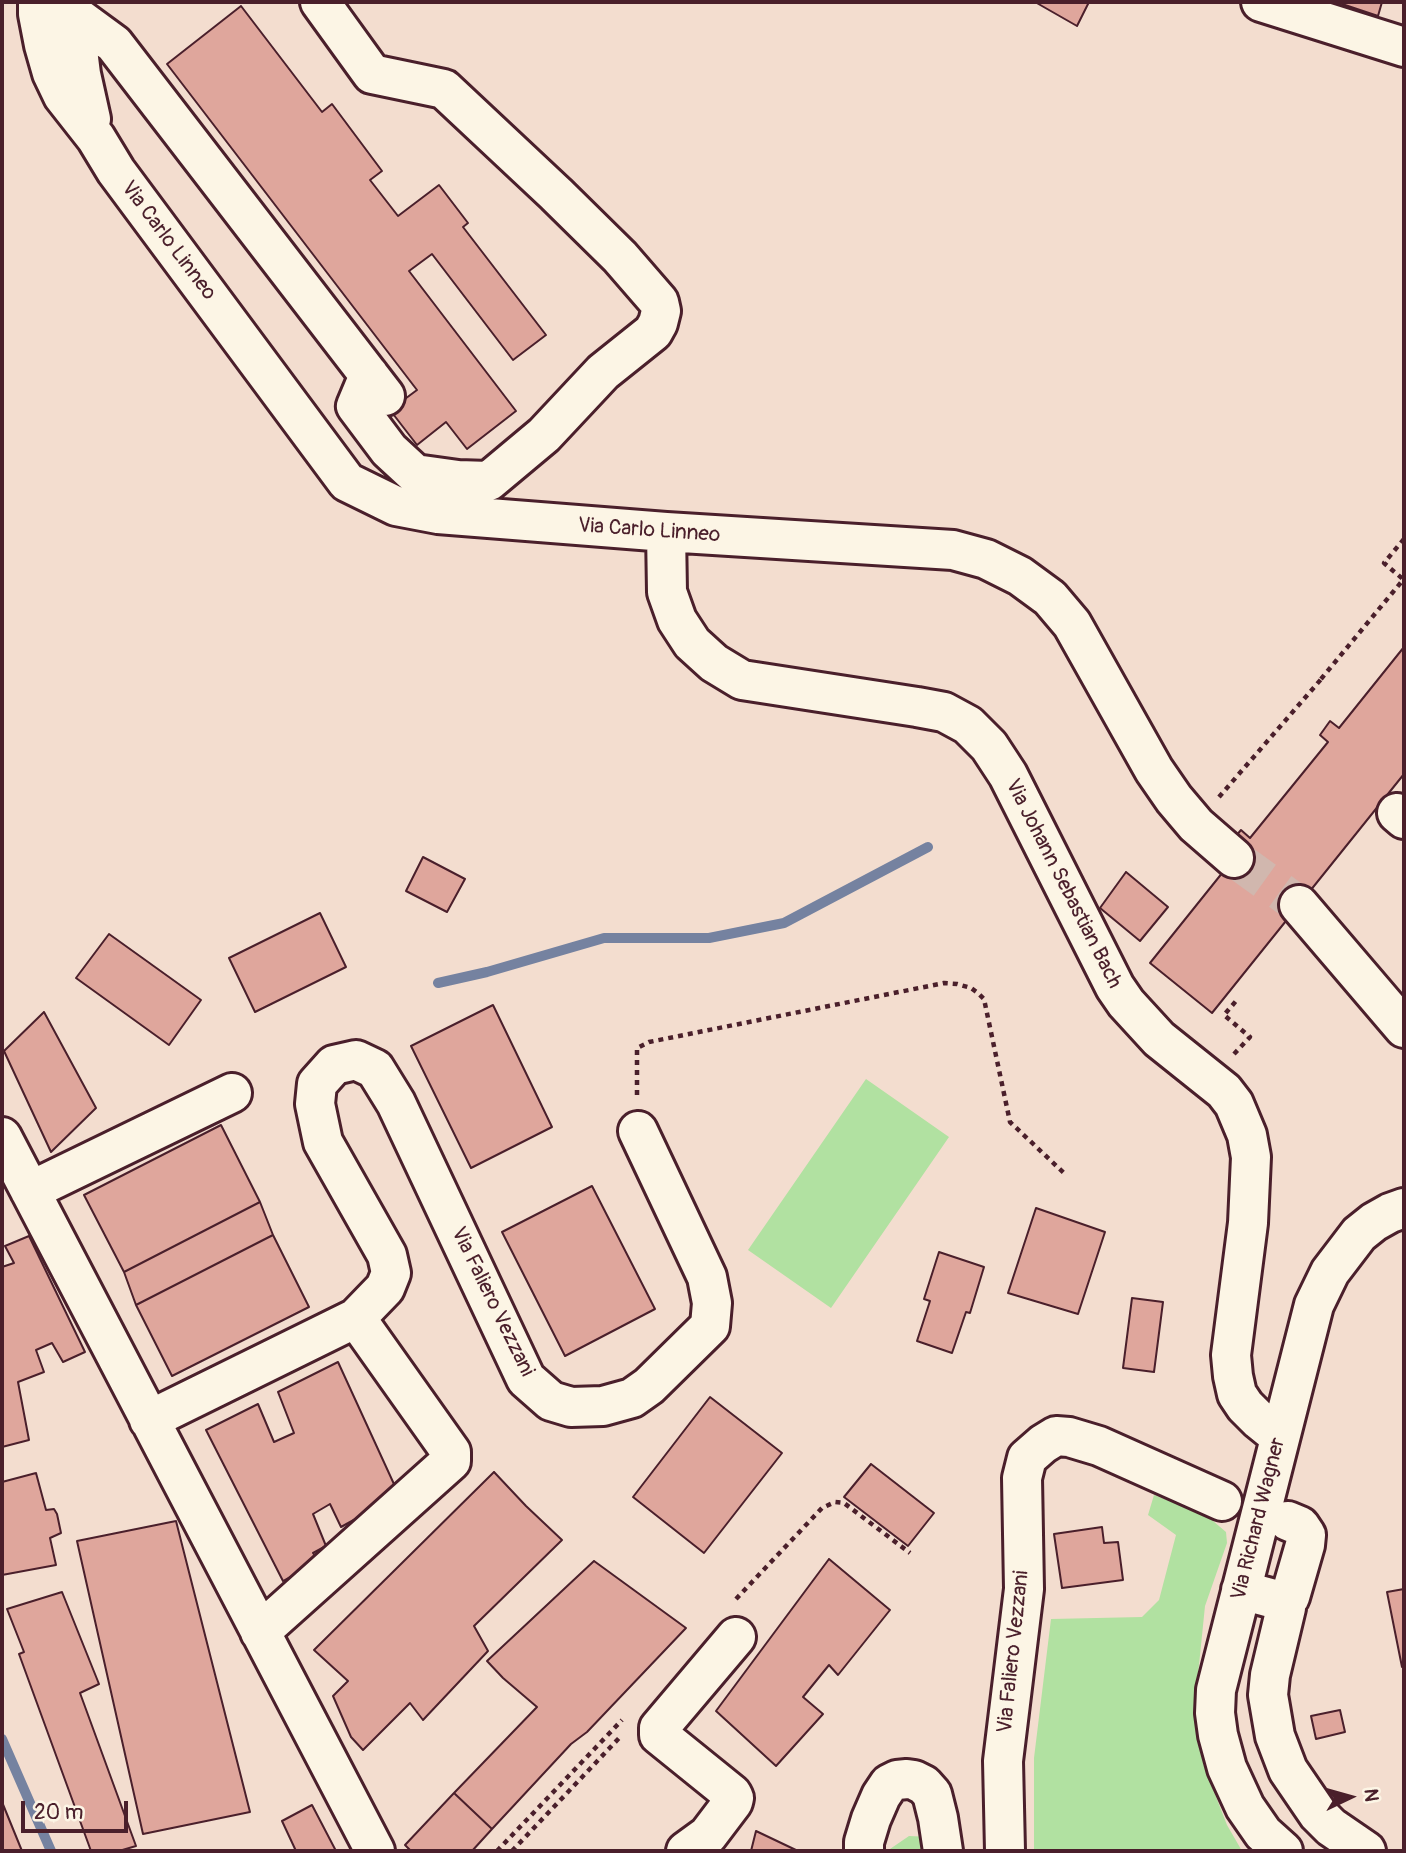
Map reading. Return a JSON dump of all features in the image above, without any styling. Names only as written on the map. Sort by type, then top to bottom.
[{"type":"street","points":[[61,6],[114,44],[377,386],[356,406],[389,450],[415,474],[489,481],[544,435],[603,372],[653,332],[661,311],[659,302],[620,257],[444,89],[372,74],[320,2]]},
{"type":"street","points":[[1261,2],[1404,47]]},
{"type":"street","name":"Via Carlo Linneo","points":[[61,6],[96,138],[116,171],[347,482],[396,506],[438,514],[953,550],[986,559],[1020,576],[1050,598],[1072,624],[1154,770],[1174,799],[1196,825],[1234,858]]},
{"type":"street","name":"Via Johann Sebastian Bach","points":[[666,532],[667,592],[677,620],[692,643],[715,663],[742,680],[944,712],[968,725],[989,746],[1008,775],[1125,1003],[1159,1039],[1224,1091],[1234,1104],[1247,1135],[1251,1157],[1248,1223],[1231,1355],[1233,1376],[1237,1394],[1245,1406],[1280,1437]]},
{"type":"street","points":[[1299,905],[1404,1028]]},
{"type":"street","name":"Via Faliero Vezzani","points":[[149,1420],[356,1318],[385,1288],[391,1273],[387,1255],[323,1142],[315,1104],[317,1084],[334,1065],[356,1060],[375,1069],[387,1086],[526,1379],[551,1401],[571,1407],[603,1406],[632,1398],[649,1386],[710,1326],[712,1303],[707,1277],[638,1131]]},
{"type":"street","points":[[30,1191],[232,1093]]},
{"type":"street","points":[[2,1137],[374,1851]]},
{"type":"street","name":"Via Richard Wagner","points":[[1283,1851],[1263,1833],[1245,1807],[1227,1768],[1218,1735],[1216,1690],[1314,1305],[1330,1272],[1359,1234],[1374,1222],[1404,1208]]},
{"type":"street","points":[[260,1632],[451,1461],[451,1452],[356,1318]]},
{"type":"street","name":"Via Faliero Vezzani","points":[[1005,1851],[1003,1761],[1024,1589],[1022,1478],[1027,1458],[1056,1436],[1069,1437],[1099,1446],[1222,1501]]},
{"type":"street","points":[[1284,1603],[1290,1597],[1306,1545],[1306,1535],[1300,1526],[1288,1521]]},
{"type":"street","points":[[1241,1590],[1284,1603]]},
{"type":"street","points":[[1284,1603],[1286,1608],[1268,1695],[1275,1737],[1288,1770],[1318,1814],[1331,1827],[1366,1851]]},
{"type":"street","points":[[687,1851],[708,1835],[734,1798],[659,1735],[659,1728],[736,1637]]},
{"type":"street","points":[[863,1851],[871,1819],[881,1796],[889,1784],[907,1779],[923,1785],[932,1794],[943,1851]]},
{"type":"path","points":[[1196,825],[1404,580],[1384,563],[1404,539]]},
{"type":"path","points":[[638,1131],[637,1048],[649,1042],[944,983],[957,984],[971,988],[984,999],[1010,1122],[1066,1175]]},
{"type":"path","points":[[1210,1080],[1250,1037],[1224,1014],[1236,1002]]},
{"type":"path","points":[[512,1851],[612,1746]]},
{"type":"green space","points":[[866,1079],[949,1137],[831,1308],[748,1250]]},
{"type":"green space","points":[[1154,1495],[1206,1515],[1226,1532],[1227,1543],[1205,1606],[1194,1714],[1204,1766],[1227,1825],[1242,1851],[1034,1851],[1034,1758],[1051,1619],[1142,1617],[1159,1600],[1176,1535],[1148,1515]]},
{"type":"green space","points":[[909,1836],[932,1837],[934,1851],[890,1851]]},
{"type":"building","points":[[1035,2],[1089,2],[1077,26]]},
{"type":"building","points":[[1336,2],[1382,2],[1378,16]]},
{"type":"building","points":[[241,6],[322,112],[332,104],[382,171],[370,180],[398,216],[439,185],[468,223],[463,227],[546,335],[513,360],[432,254],[409,271],[516,411],[467,449],[446,422],[417,445],[390,410],[417,390],[167,64]]},
{"type":"building","points":[[1404,647],[1404,774],[1212,1013],[1150,963],[1239,852],[1230,843],[1241,830],[1250,838],[1328,742],[1320,735],[1330,721],[1339,728]]},
{"type":"building","points":[[423,857],[465,879],[447,912],[406,891]]},
{"type":"building","points":[[1126,872],[1168,907],[1140,941],[1100,908]]},
{"type":"building","points":[[320,913],[346,967],[255,1012],[229,958]]},
{"type":"building","points":[[109,934],[201,1000],[169,1045],[76,978]]},
{"type":"building","points":[[493,1005],[552,1127],[471,1168],[411,1046]]},
{"type":"building","points":[[44,1012],[96,1108],[51,1152],[4,1051]]},
{"type":"building","points":[[221,1125],[260,1202],[124,1272],[84,1195]]},
{"type":"building","points":[[592,1186],[655,1309],[565,1356],[502,1232]]},
{"type":"building","points":[[260,1202],[273,1235],[136,1305],[124,1272]]},
{"type":"building","points":[[1036,1208],[1105,1232],[1078,1314],[1008,1293]]},
{"type":"building","points":[[273,1235],[309,1307],[172,1376],[136,1305]]},
{"type":"building","points":[[29,1236],[85,1352],[63,1362],[52,1343],[36,1350],[44,1372],[18,1382],[29,1440],[2,1447],[2,1267],[14,1263],[5,1246]]},
{"type":"building","points":[[939,1252],[984,1267],[970,1313],[966,1312],[952,1353],[917,1341],[930,1301],[924,1299]]},
{"type":"building","points":[[1132,1298],[1163,1302],[1154,1372],[1123,1368]]},
{"type":"building","points":[[338,1362],[399,1495],[341,1527],[330,1504],[313,1514],[326,1546],[313,1553],[319,1561],[283,1581],[206,1430],[258,1404],[274,1442],[294,1433],[278,1392]]},
{"type":"building","points":[[710,1397],[782,1453],[704,1553],[633,1497]]},
{"type":"building","points":[[871,1464],[934,1513],[908,1546],[844,1497]]},
{"type":"building","points":[[494,1472],[562,1540],[474,1626],[488,1651],[423,1720],[410,1703],[363,1750],[351,1737],[333,1696],[348,1681],[314,1650]]},
{"type":"building","points":[[36,1473],[46,1510],[54,1509],[57,1514],[61,1533],[50,1538],[56,1565],[2,1575],[2,1482]]},
{"type":"building","points":[[176,1521],[250,1812],[143,1834],[77,1541]]},
{"type":"building","points":[[1102,1527],[1104,1543],[1118,1542],[1123,1580],[1062,1588],[1054,1534]]},
{"type":"building","points":[[829,1559],[890,1610],[838,1675],[829,1665],[803,1697],[823,1714],[776,1766],[716,1711]]},
{"type":"building","points":[[594,1561],[686,1628],[587,1732],[571,1744],[492,1829],[454,1793],[537,1707],[487,1661]]},
{"type":"building","points":[[1404,1589],[1404,1667],[1402,1667],[1387,1592]]},
{"type":"building","points":[[62,1592],[99,1684],[80,1693],[136,1846],[119,1851],[91,1851],[19,1654],[24,1652],[7,1609]]},
{"type":"building","points":[[1340,1710],[1345,1732],[1316,1739],[1311,1716]]},
{"type":"building","points":[[454,1793],[492,1829],[472,1851],[411,1851],[405,1845]]},
{"type":"building","points":[[2,1802],[22,1851],[2,1851]]},
{"type":"building","points":[[312,1805],[336,1851],[296,1851],[282,1821]]},
{"type":"building","points":[[756,1831],[798,1851],[751,1851]]},
{"type":"waterway","points":[[438,983],[487,972],[604,938],[709,938],[784,923],[928,847]]},
{"type":"waterway","points":[[2,1739],[51,1851]]},
{"type":"tunnel","points":[[1234,858],[1299,905]]}]
